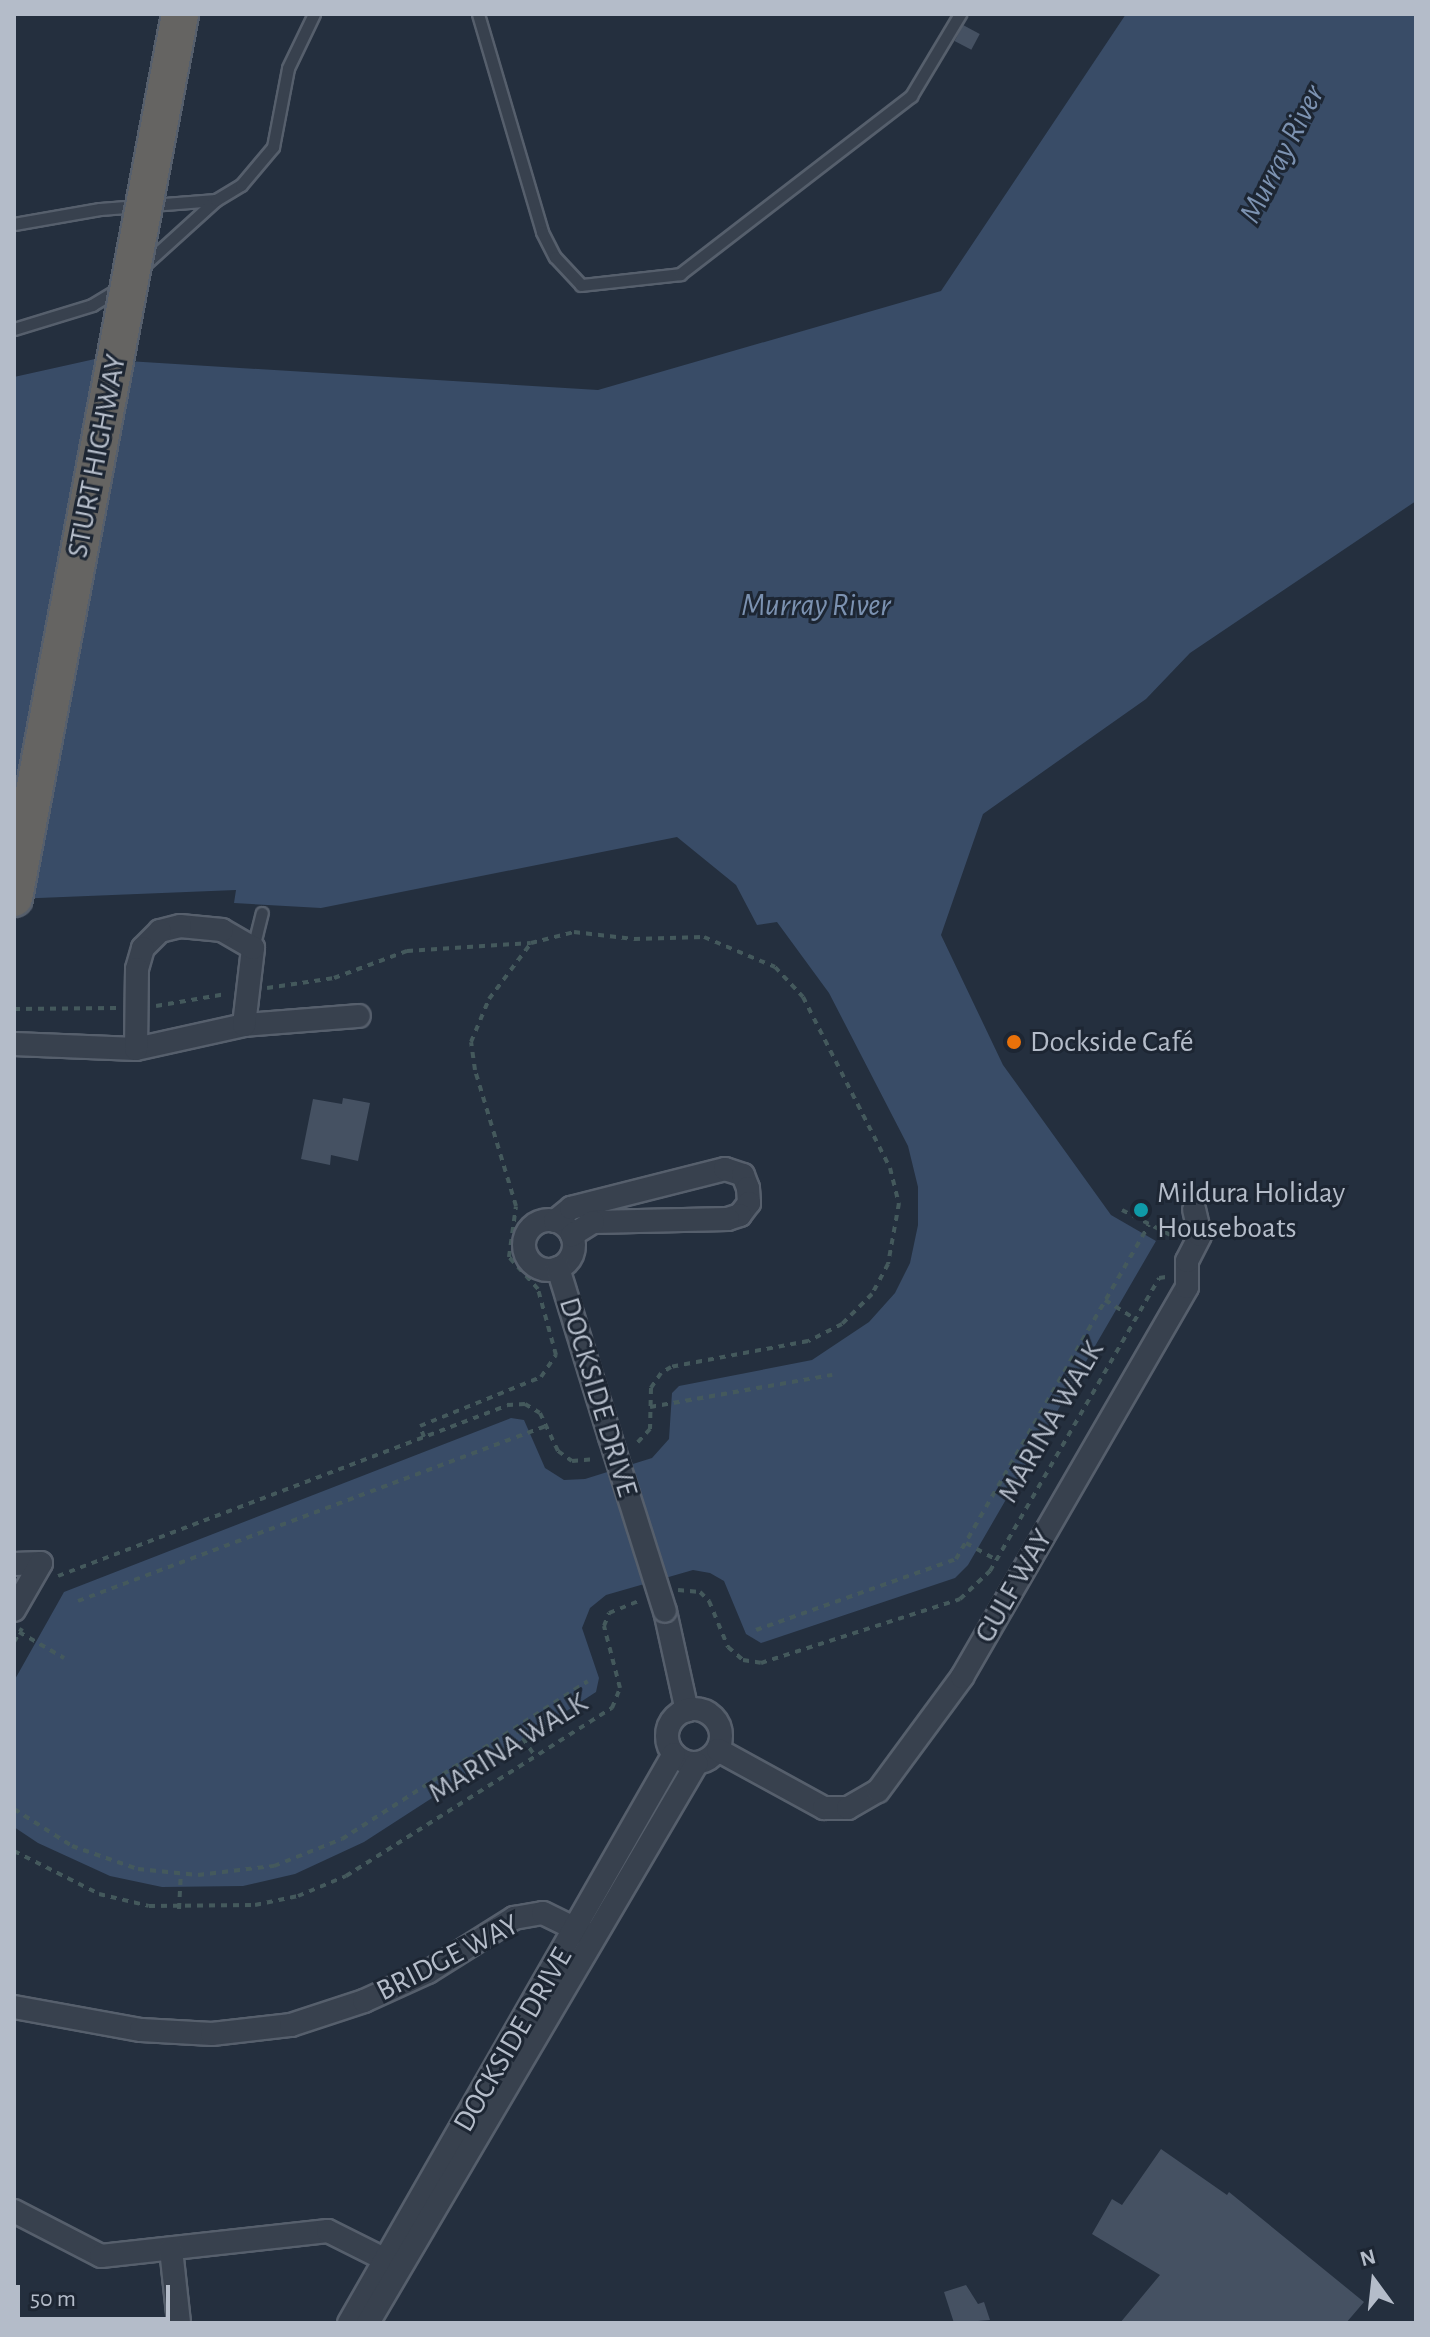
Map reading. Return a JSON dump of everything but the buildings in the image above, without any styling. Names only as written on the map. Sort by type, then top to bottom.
[{"type":"highway","name":"STURT HIGHWAY","points":[[14,898],[180,14]]},
{"type":"street","points":[[136,1049],[137,969],[143,948],[160,931],[180,926],[222,930],[253,948],[244,1025]]},
{"type":"street","points":[[14,1044],[136,1049],[244,1025],[359,1016]]},
{"type":"street","points":[[564,1228],[569,1260],[558,1268],[532,1264],[524,1240],[530,1228],[564,1228],[593,1222],[728,1219],[740,1215],[749,1203],[748,1188],[743,1175],[725,1169],[571,1208],[564,1228]]},
{"type":"street","name":"GULF WAY","points":[[718,1750],[824,1808],[848,1808],[878,1791],[962,1677],[1180,1300],[1187,1278],[1187,1261],[1200,1235],[1194,1210]]},
{"type":"street","name":"DOCKSIDE DRIVE","points":[[558,1268],[658,1601],[687,1711]]},
{"type":"street","points":[[14,1564],[41,1563],[14,1610]]},
{"type":"street","points":[[687,1711],[713,1717],[721,1733],[718,1750],[697,1763],[674,1754],[669,1729],[687,1711]]},
{"type":"street","name":"DOCKSIDE DRIVE","points":[[586,1934],[674,1754]]},
{"type":"street","name":"DOCKSIDE DRIVE","points":[[349,2323],[393,2263],[586,1934],[697,1763]]},
{"type":"street","name":"BRIDGE WAY","points":[[14,2007],[141,2030],[212,2034],[291,2025],[364,2001],[428,1972],[514,1918],[543,1913],[586,1934]]},
{"type":"street","points":[[14,2211],[96,2255],[328,2231],[393,2263]]},
{"type":"street","points":[[171,2249],[179,2323]]},
{"type":"street","name":"DOCKSIDE DRIVE","points":[[368,2323],[393,2263]]},
{"type":"lane","points":[[14,329],[109,297],[216,200],[241,185],[273,147],[288,68],[314,14]]},
{"type":"lane","points":[[478,14],[542,232],[555,257],[581,285],[680,274],[911,96],[960,14]]},
{"type":"lane","points":[[14,224],[100,209],[216,200]]},
{"type":"lane","points":[[253,948],[262,913]]},
{"type":"path","points":[[14,1009],[138,1009],[334,978],[407,951],[531,943],[574,932],[634,939],[704,937],[775,967]]},
{"type":"path","points":[[424,1437],[420,1426],[541,1377],[556,1355],[538,1289],[516,1269],[507,1251],[516,1206],[475,1070],[471,1042],[489,999],[531,943]]},
{"type":"path","points":[[1122,1210],[1175,1239],[1180,1231]]},
{"type":"path","points":[[756,1630],[944,1567],[966,1543],[1149,1225]]},
{"type":"path","name":"MARINA WALK","points":[[14,1851],[99,1894],[179,1909],[255,1905],[298,1896],[346,1876],[612,1708],[620,1688],[604,1626],[617,1607],[700,1592],[709,1601],[728,1647],[743,1660],[761,1663],[960,1599],[996,1560],[1159,1278],[1187,1278]]},
{"type":"path","points":[[1105,1300],[1136,1319]]},
{"type":"path","points":[[650,1407],[832,1375]]},
{"type":"path","points":[[78,1601],[546,1426]]},
{"type":"path","points":[[966,1543],[996,1560]]},
{"type":"path","points":[[19,1632],[64,1658]]},
{"type":"path","points":[[14,1809],[95,1856],[181,1875],[248,1871],[319,1850],[588,1681]]},
{"type":"path","points":[[516,1728],[535,1756]]},
{"type":"path","points":[[179,1909],[181,1875]]},
{"type":"water","name":"Murray River","points":[[1126,14],[1416,14],[1416,501],[1190,653],[1146,699],[983,814],[941,935],[1003,1065],[1111,1215],[1156,1241],[968,1565],[955,1578],[761,1643],[746,1634],[724,1581],[710,1573],[693,1570],[606,1595],[590,1608],[582,1628],[599,1678],[596,1692],[364,1842],[295,1874],[243,1886],[162,1887],[110,1876],[38,1843],[14,1827],[14,1681],[64,1592],[511,1418],[524,1420],[545,1468],[564,1480],[585,1479],[652,1458],[669,1439],[672,1393],[679,1386],[812,1360],[869,1322],[895,1293],[910,1263],[918,1225],[918,1187],[908,1146],[829,993],[777,922],[757,925],[736,885],[677,837],[321,908],[234,903],[236,890],[14,899],[14,377],[95,359],[598,390],[941,291]]},
{"type":"place","name":"Dockside Café","points":[[1014,1042]]},
{"type":"place","name":"Mildura Holiday Houseboats","points":[[1141,1210]]}]
